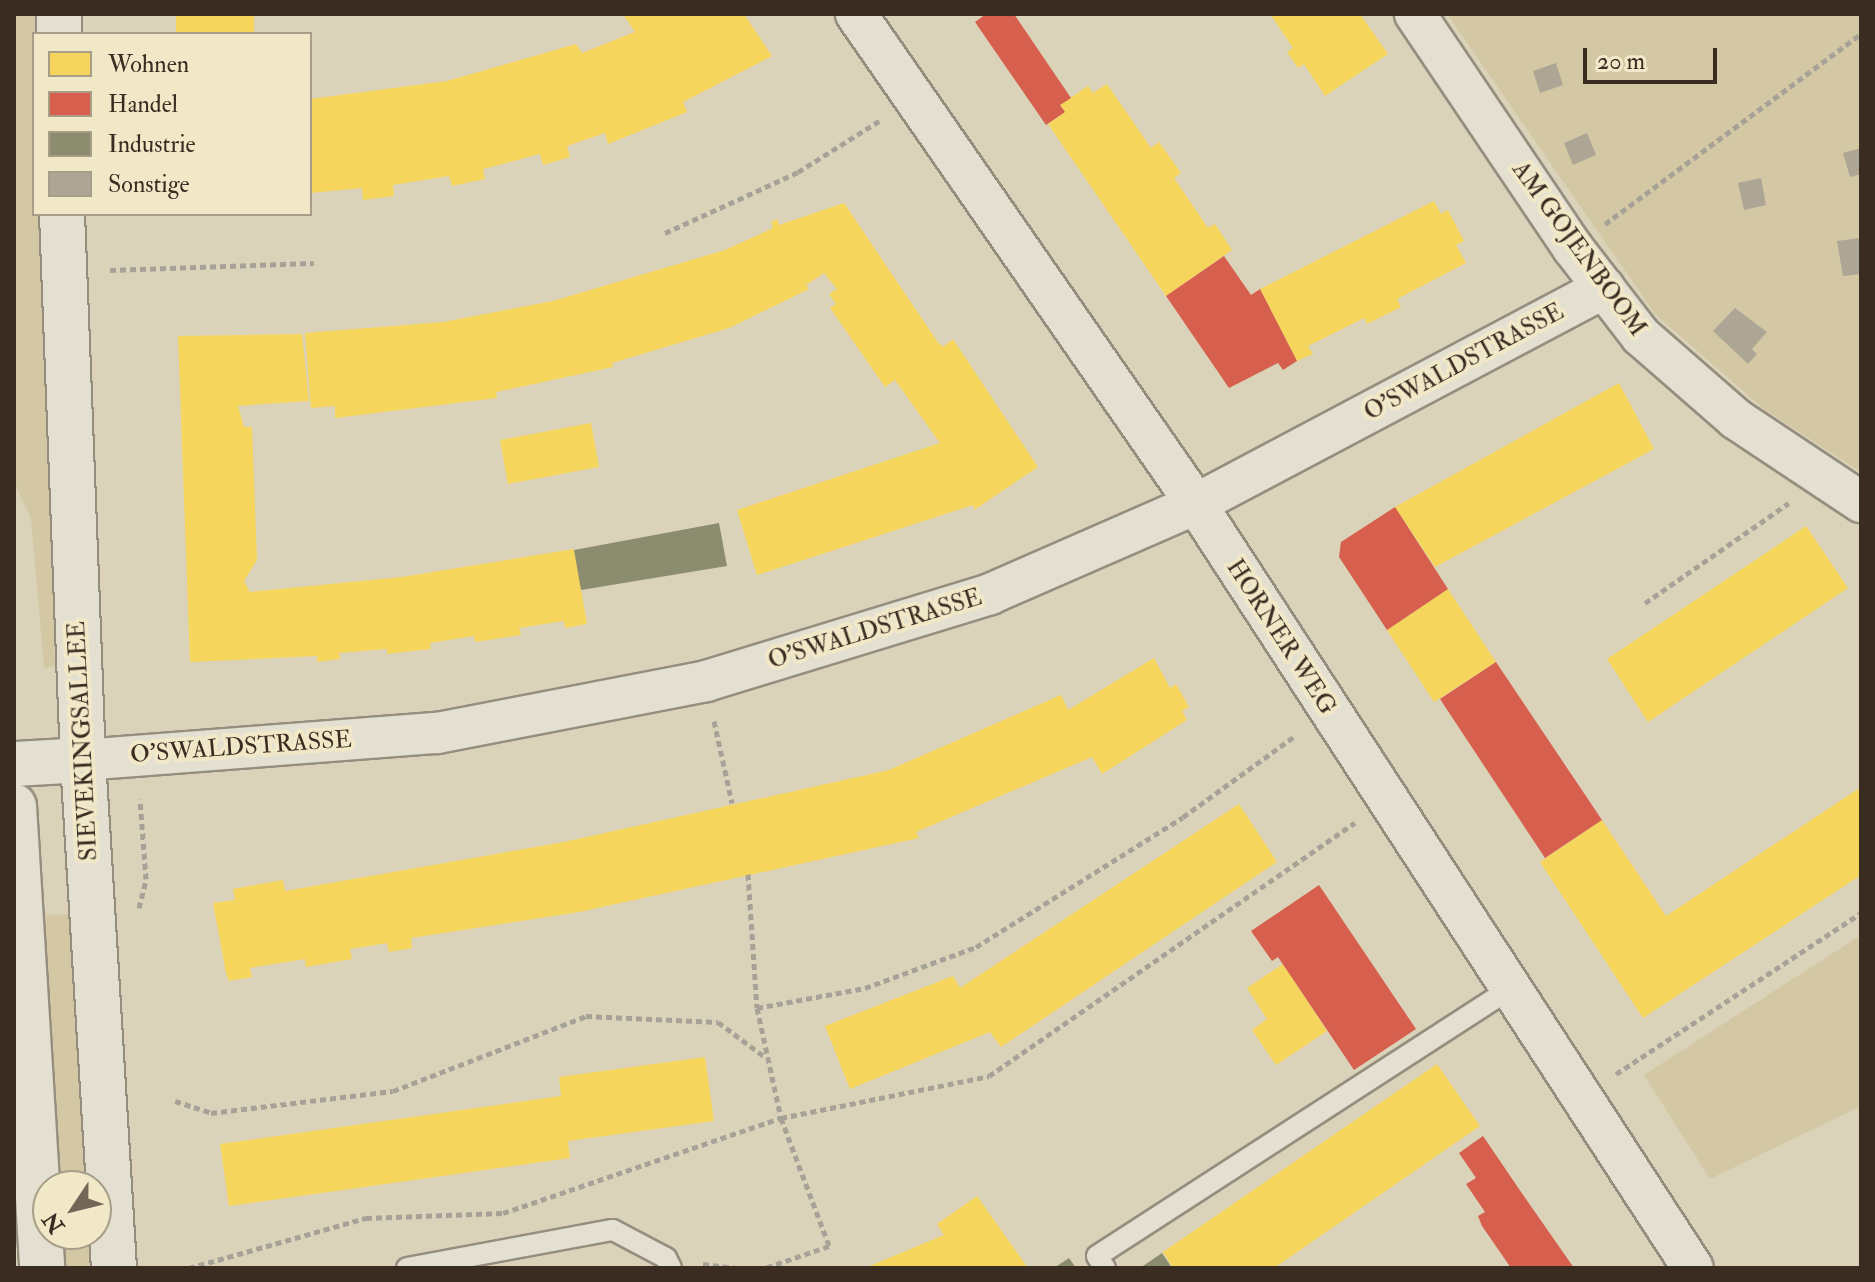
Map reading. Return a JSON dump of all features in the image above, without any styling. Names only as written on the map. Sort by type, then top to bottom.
[{"type":"main road","name":"SIEVEKINGSALLEE","points":[[62,216],[83,760],[114,1268]]},
{"type":"main road","points":[[14,764],[83,760]]},
{"type":"main road","points":[[14,806],[42,1268]]},
{"type":"street","name":"HORNER WEG","points":[[856,14],[1196,504],[1386,802],[1512,988],[1693,1268]]},
{"type":"street","name":"AM GOJENBOOM","points":[[1415,14],[1573,248],[1641,336],[1689,381],[1823,479],[1861,502]]},
{"type":"street","name":"O'SWALDSTRASSE","points":[[83,760],[437,733],[706,681],[990,594],[1196,504],[1604,288]]},
{"type":"lane","points":[[1105,1268],[1097,1256],[1512,988]]},
{"type":"lane","points":[[407,1268],[613,1230],[666,1258],[671,1268]]},
{"type":"path","points":[[1573,248],[1861,34]]},
{"type":"path","points":[[665,233],[798,172],[914,100]]},
{"type":"path","points":[[110,270],[314,263]]},
{"type":"path","points":[[1645,603],[1823,479]]},
{"type":"path","points":[[706,681],[732,803]]},
{"type":"path","points":[[757,1008],[865,988],[976,947],[1171,825],[1329,712]]},
{"type":"path","points":[[140,795],[146,879]]},
{"type":"path","points":[[189,1268],[366,1218],[503,1213],[781,1118],[989,1076],[1386,802]]},
{"type":"path","points":[[748,874],[757,1008],[765,1057],[781,1118],[829,1246],[765,1268]]},
{"type":"path","points":[[1582,1096],[1861,913]]},
{"type":"path","points":[[175,1101],[211,1113],[393,1091],[586,1016],[718,1022],[765,1057]]},
{"type":"shaded area","points":[[14,14],[38,14],[39,32],[32,32],[32,216],[44,216],[55,666],[44,668],[31,518],[14,483]]},
{"type":"shaded area","points":[[1447,14],[1861,14],[1861,472],[1765,410],[1655,314]]},
{"type":"shaded area","points":[[72,914],[88,1170],[59,1170],[41,915]]},
{"type":"shaded area","points":[[1861,935],[1861,1106],[1710,1179],[1644,1075]]},
{"type":"shaded area","points":[[65,1250],[93,1250],[95,1268],[66,1268]]},
{"type":"building: Wohnen","points":[[176,14],[254,14],[254,32],[176,32]]},
{"type":"building: Wohnen","points":[[623,14],[744,14],[772,56],[683,102],[687,112],[608,144],[605,133],[567,146],[570,157],[543,165],[540,154],[483,169],[485,179],[452,186],[449,176],[393,185],[394,196],[363,200],[362,188],[312,193],[312,99],[447,81],[576,44],[582,53],[635,32]]},
{"type":"building: Wohnen","points":[[1270,14],[1360,14],[1388,54],[1325,96],[1304,64],[1298,68],[1287,52],[1293,48]]},
{"type":"building: Wohnen","points":[[1107,84],[1151,148],[1159,142],[1181,173],[1174,178],[1208,228],[1215,224],[1232,250],[1166,296],[1048,124],[1065,112],[1060,105],[1088,86],[1093,93]]},
{"type":"building: Wohnen","points":[[1434,201],[1441,214],[1448,210],[1464,241],[1456,245],[1466,263],[1397,299],[1401,307],[1367,324],[1364,318],[1308,346],[1313,354],[1297,361],[1260,289]]},
{"type":"building: Wohnen","points":[[844,203],[937,341],[943,347],[953,339],[1038,467],[974,510],[973,505],[757,575],[737,510],[940,443],[895,380],[885,387],[830,308],[836,304],[829,294],[837,289],[824,273],[806,285],[809,289],[729,328],[612,363],[613,367],[496,392],[497,398],[335,418],[335,406],[311,408],[305,333],[443,322],[553,301],[725,250],[773,228],[771,222],[777,219],[779,225]]},
{"type":"building: Wohnen","points":[[302,334],[309,401],[238,406],[244,427],[252,427],[257,560],[244,581],[250,592],[402,577],[574,549],[587,624],[565,628],[564,621],[519,628],[521,635],[475,642],[474,636],[430,643],[431,649],[387,654],[387,649],[339,653],[340,659],[317,662],[317,656],[190,662],[178,336]]},
{"type":"building: Wohnen","points":[[1619,383],[1654,449],[1435,567],[1395,507]]},
{"type":"building: Wohnen","points":[[591,423],[599,467],[508,484],[500,440]]},
{"type":"building: Wohnen","points":[[1806,526],[1848,588],[1648,722],[1607,659]]},
{"type":"building: Wohnen","points":[[1448,589],[1496,662],[1434,702],[1387,630]]},
{"type":"building: Wohnen","points":[[1154,658],[1170,688],[1176,684],[1189,707],[1182,711],[1187,720],[1102,774],[1092,757],[916,832],[919,838],[579,912],[411,938],[412,948],[389,952],[387,943],[350,949],[352,959],[306,967],[305,959],[250,968],[252,977],[229,981],[226,973],[213,903],[235,900],[233,889],[283,880],[285,891],[564,842],[889,770],[1061,695],[1068,710]]},
{"type":"building: Wohnen","points":[[1861,787],[1861,875],[1643,1018],[1540,862],[1602,820],[1666,916]]},
{"type":"building: Wohnen","points":[[1239,804],[1277,862],[1001,1047],[990,1032],[850,1089],[825,1026],[953,976],[960,988]]},
{"type":"building: Wohnen","points":[[1283,964],[1327,1031],[1276,1065],[1252,1030],[1267,1019],[1247,988]]},
{"type":"building: Wohnen","points":[[705,1057],[714,1121],[568,1141],[570,1158],[229,1206],[220,1144],[561,1096],[559,1077]]},
{"type":"building: Wohnen","points":[[1437,1064],[1480,1126],[1274,1268],[1173,1268],[1163,1252]]},
{"type":"building: Wohnen","points":[[977,1196],[1028,1268],[865,1268],[944,1235],[937,1224]]},
{"type":"building: Handel","points":[[986,14],[1014,14],[1071,98],[1060,105],[1065,112],[1046,125],[975,22]]},
{"type":"building: Handel","points":[[1224,256],[1251,295],[1260,289],[1297,361],[1283,370],[1278,363],[1229,388],[1166,296]]},
{"type":"building: Handel","points":[[1395,507],[1448,589],[1387,630],[1339,557],[1341,542]]},
{"type":"building: Handel","points":[[1496,662],[1602,820],[1545,858],[1440,699]]},
{"type":"building: Handel","points":[[1319,885],[1416,1029],[1354,1070],[1278,957],[1272,961],[1251,931]]},
{"type":"building: Handel","points":[[1483,1136],[1574,1268],[1511,1268],[1482,1226],[1478,1216],[1485,1212],[1466,1184],[1476,1178],[1459,1153]]},
{"type":"building: Industrie","points":[[719,523],[727,566],[581,590],[574,550]]},
{"type":"building: Industrie","points":[[1162,1253],[1172,1268],[1140,1268]]},
{"type":"building: Industrie","points":[[1069,1258],[1076,1268],[1054,1268]]},
{"type":"building: Sonstige","points":[[1556,63],[1563,85],[1540,93],[1533,71]]},
{"type":"building: Sonstige","points":[[1587,133],[1596,155],[1573,165],[1564,143]]},
{"type":"building: Sonstige","points":[[1861,148],[1861,174],[1850,177],[1843,153]]},
{"type":"building: Sonstige","points":[[1761,178],[1766,205],[1744,210],[1738,183]]},
{"type":"building: Sonstige","points":[[1861,238],[1861,274],[1843,276],[1837,241]]},
{"type":"building: Sonstige","points":[[1735,308],[1767,332],[1752,349],[1757,354],[1748,364],[1713,331]]}]
